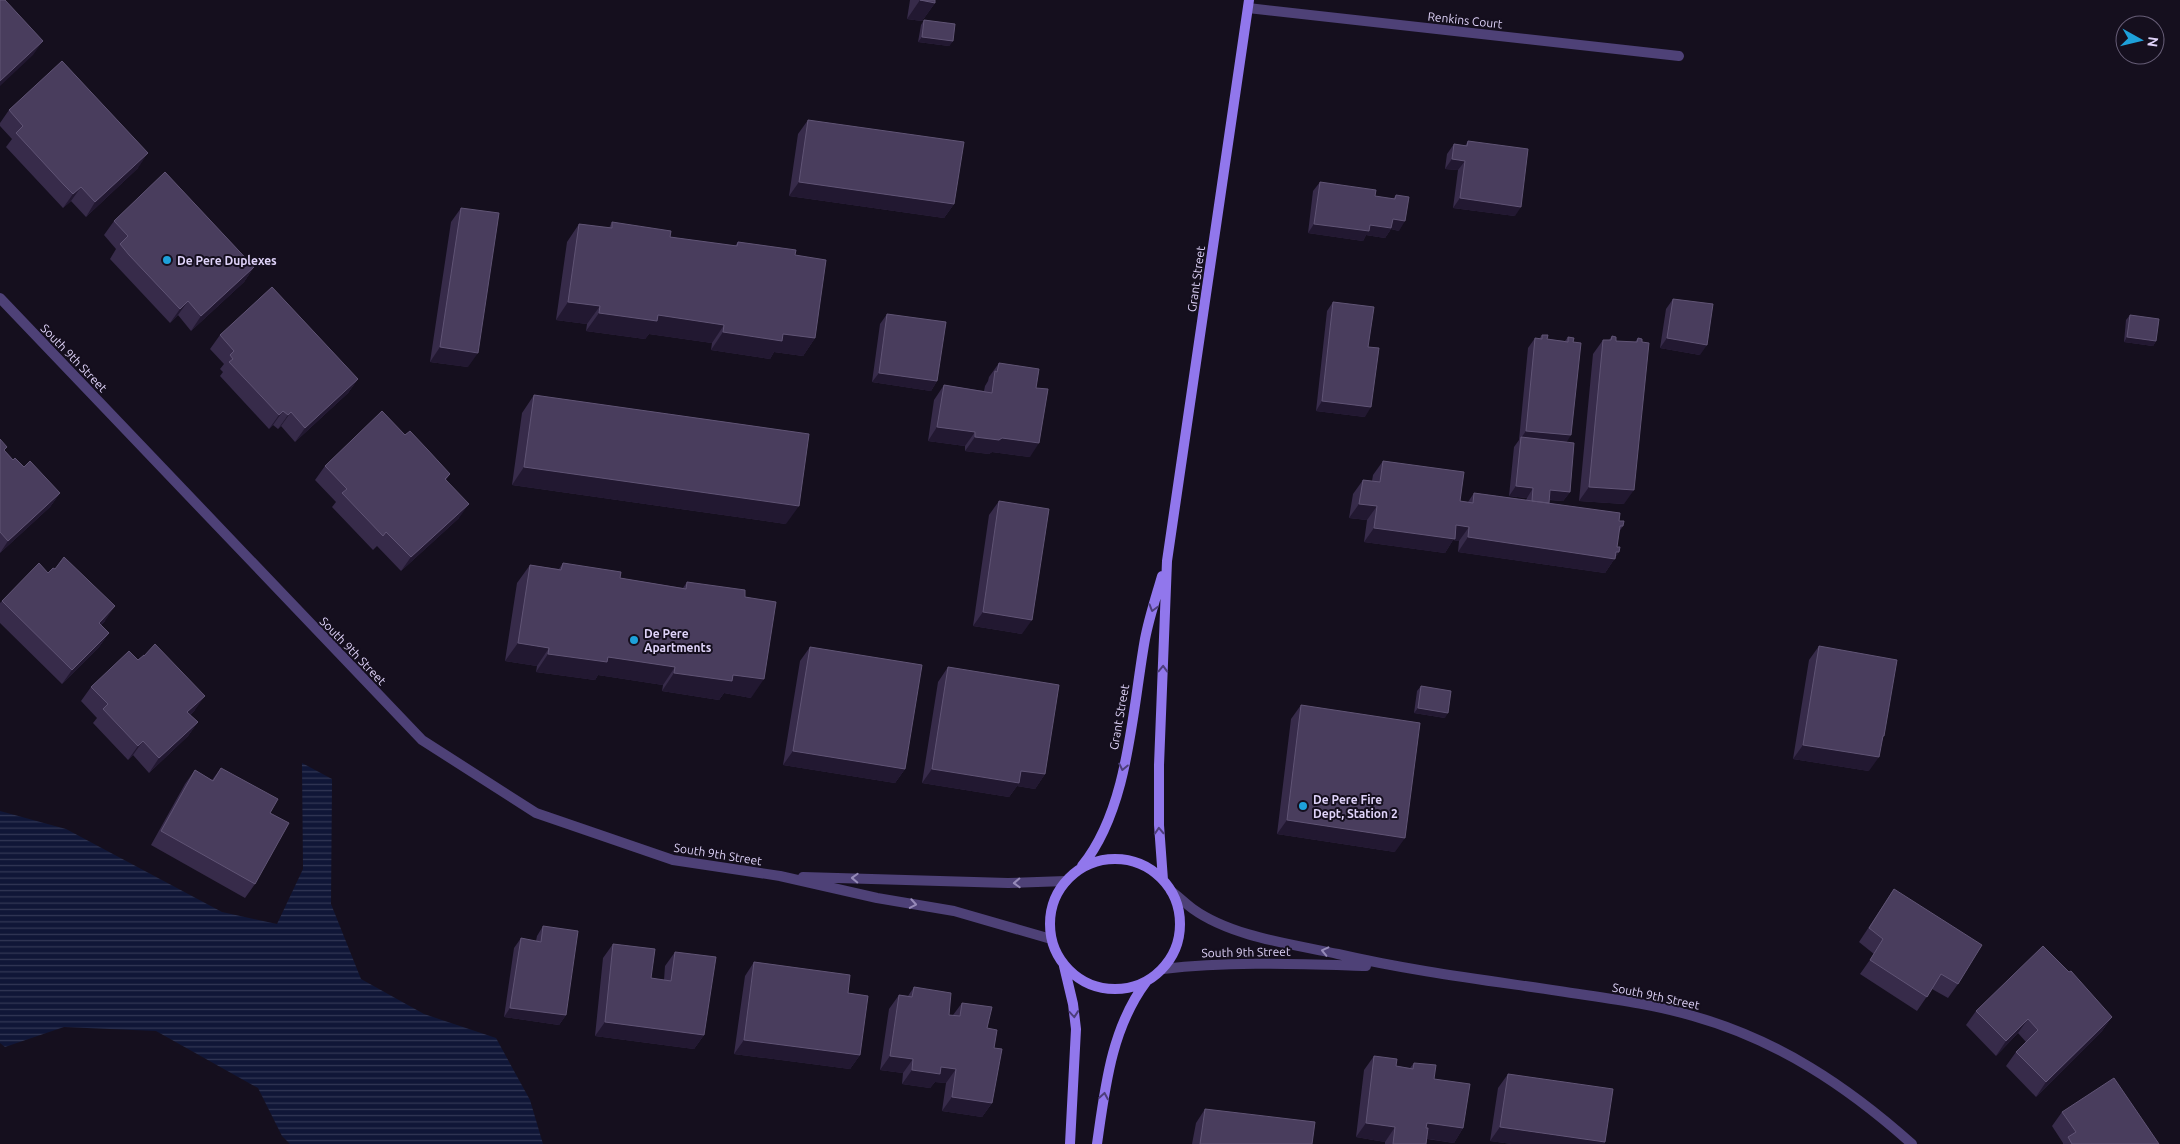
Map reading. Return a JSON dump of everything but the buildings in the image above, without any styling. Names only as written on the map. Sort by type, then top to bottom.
[{"type":"street","name":"Renkins Court","points":[[1249,4],[1679,56]]},
{"type":"street","name":"Grant Street","points":[[1163,880],[1159,826],[1158,765],[1167,561],[1249,4]]},
{"type":"street","name":"South 9th Street","points":[[0,298],[422,740],[536,813],[673,860],[780,876],[877,898],[954,911],[1051,939]]},
{"type":"street","name":"Grant Street","points":[[1147,982],[1132,988],[1116,990],[1100,989],[1080,980],[1064,966],[1056,953],[1051,939],[1050,918],[1055,898],[1066,881],[1096,849],[1117,797],[1145,637],[1167,561]]},
{"type":"street","name":"Grant Street","points":[[1079,869],[1096,861],[1114,858],[1132,861],[1149,868],[1172,891],[1180,913],[1179,936],[1173,954],[1163,969],[1147,982],[1134,998],[1118,1037],[1108,1073],[1096,1144]]},
{"type":"street","name":"South 9th Street","points":[[780,876],[1008,883],[1066,881]]},
{"type":"street","name":"South 9th Street","points":[[1172,891],[1194,910],[1221,924],[1249,934],[1389,966],[1630,1001],[1694,1016],[1763,1042],[1821,1072],[1874,1110],[1912,1144]]},
{"type":"street","name":"South 9th Street","points":[[1163,969],[1202,964],[1389,966]]},
{"type":"street","name":"Grant Street","points":[[1064,966],[1073,1004],[1076,1029],[1070,1144]]},
{"type":"water","points":[[302,763],[332,779],[331,904],[361,979],[424,1014],[496,1038],[530,1100],[543,1144],[290,1144],[282,1136],[258,1088],[156,1031],[64,1027],[5,1047],[0,1043],[0,811],[66,829],[222,912],[277,924],[303,869]]},
{"type":"place","name":"De Pere Duplexes","points":[[167,260]]},
{"type":"place","name":"De Pere Apartments","points":[[634,640]]},
{"type":"place","name":"De Pere Fire Dept, Station 2","points":[[1303,806]]}]
